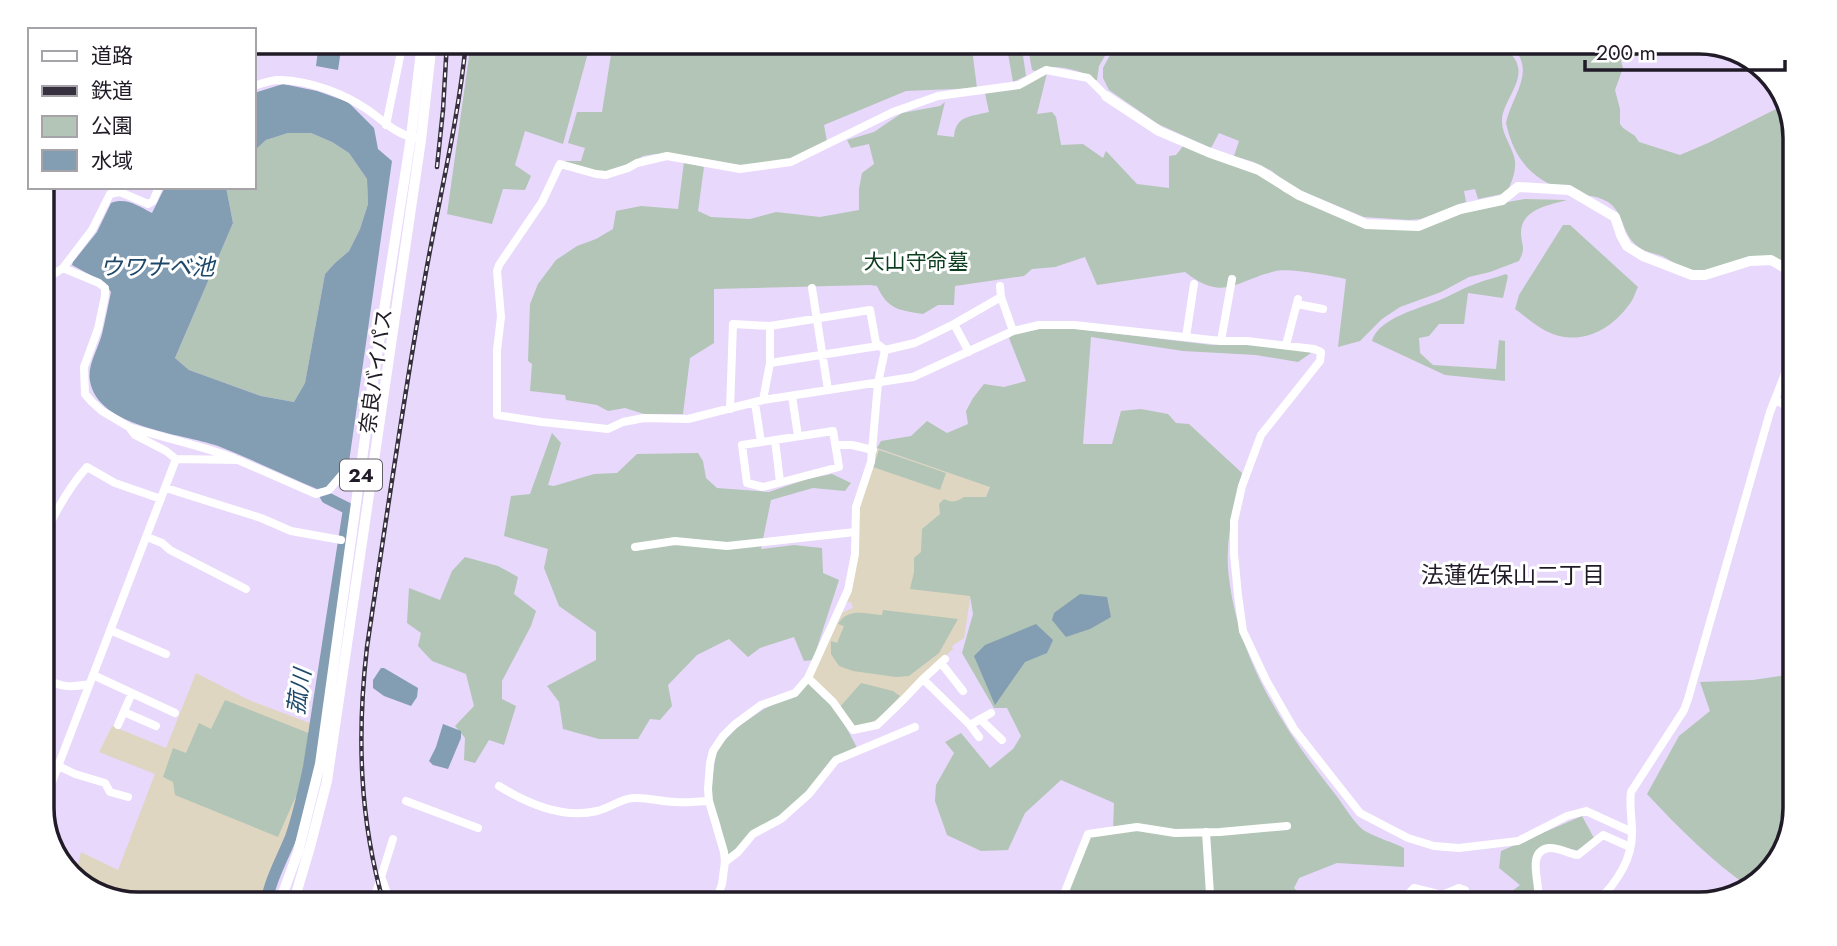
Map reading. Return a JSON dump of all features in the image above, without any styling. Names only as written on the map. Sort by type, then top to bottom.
[{"type":"highway","name":"奈良バイパス","points":[[297,892],[327,781],[416,139],[421,54]]},
{"type":"highway","name":"奈良バイパス","points":[[283,892],[298,852],[320,764],[372,387],[429,80],[431,54]]},
{"type":"main road","points":[[1106,96],[1159,131],[1259,170],[1299,195],[1366,224],[1418,226],[1460,209],[1502,200],[1518,187],[1569,190],[1615,217],[1628,246],[1643,256],[1692,275],[1705,275],[1750,261],[1771,260],[1783,267]]},
{"type":"street","points":[[386,125],[401,54]]},
{"type":"street","points":[[1106,96],[1088,78],[1046,69],[1019,85],[938,96],[894,112],[791,162],[740,169],[667,156],[637,163],[606,175],[560,164],[542,202],[497,271],[501,317],[497,350],[497,415],[608,429],[623,422],[644,418],[688,419],[759,402],[914,377],[1013,331],[1039,325],[1074,325],[1314,349],[1321,352],[1320,361],[1261,435],[1239,498],[1234,521],[1234,554],[1243,631],[1266,680],[1294,729],[1360,813],[1408,838],[1434,846],[1459,848],[1518,841],[1567,817],[1586,811],[1632,832]]},
{"type":"street","points":[[256,86],[279,80],[316,86],[339,94],[369,111],[402,135],[416,139]]},
{"type":"street","points":[[54,274],[63,268],[92,230],[110,194],[120,192],[148,204],[153,201],[158,189]]},
{"type":"street","points":[[63,268],[104,288],[106,296],[98,329],[84,367],[85,394],[102,411],[129,427],[213,450],[316,494],[329,490],[350,465],[363,463]]},
{"type":"street","points":[[1221,341],[1232,279]]},
{"type":"street","points":[[1186,337],[1194,284]]},
{"type":"street","points":[[1000,286],[1013,331]]},
{"type":"street","points":[[813,288],[828,390]]},
{"type":"street","points":[[769,363],[915,342],[954,324],[1001,297]]},
{"type":"street","points":[[1286,345],[1297,302],[1323,309]]},
{"type":"street","points":[[719,892],[725,862],[709,801],[713,751],[723,736],[761,705],[794,693],[808,678],[848,590],[855,554],[856,507],[873,450],[881,348],[876,343],[870,310],[770,326],[733,324],[730,408]]},
{"type":"street","points":[[954,324],[969,352]]},
{"type":"street","points":[[761,442],[759,402],[769,363],[770,326]]},
{"type":"street","points":[[1606,892],[1620,874],[1630,847],[1631,792],[1684,710],[1688,699],[1783,379]]},
{"type":"street","points":[[792,396],[798,436]]},
{"type":"street","points":[[1775,399],[1783,404]]},
{"type":"street","points":[[129,427],[135,435],[176,459],[238,460]]},
{"type":"street","points":[[833,431],[839,467],[763,487],[747,483],[742,445],[775,440],[833,431]]},
{"type":"street","points":[[775,440],[780,482]]},
{"type":"street","points":[[837,445],[873,450]]},
{"type":"street","points":[[54,776],[176,459]]},
{"type":"street","points":[[54,515],[87,467],[116,483],[161,499]]},
{"type":"street","points":[[166,488],[261,518],[291,531],[341,540]]},
{"type":"street","points":[[635,547],[675,541],[727,545],[855,532]]},
{"type":"street","points":[[147,537],[246,589]]},
{"type":"street","points":[[110,630],[166,654]]},
{"type":"street","points":[[808,678],[833,702],[853,730],[877,725],[943,661],[962,691]]},
{"type":"street","points":[[93,675],[175,713]]},
{"type":"street","points":[[922,679],[979,737]]},
{"type":"street","points":[[54,684],[61,687],[89,684]]},
{"type":"street","points":[[118,725],[132,693]]},
{"type":"street","points":[[124,712],[156,726]]},
{"type":"street","points":[[970,725],[991,713]]},
{"type":"street","points":[[981,719],[1002,740]]},
{"type":"street","points":[[725,862],[738,852],[753,834],[781,819],[809,794],[836,760],[915,727]]},
{"type":"street","points":[[54,764],[105,783],[110,792],[128,797]]},
{"type":"street","points":[[499,786],[560,813],[598,811],[632,798],[673,802],[709,801]]},
{"type":"street","points":[[406,801],[478,828]]},
{"type":"street","points":[[1065,892],[1088,834],[1137,827],[1175,833],[1287,826]]},
{"type":"street","points":[[1206,832],[1210,892]]},
{"type":"street","points":[[1538,892],[1536,861],[1546,849],[1578,855],[1603,835],[1630,847]]},
{"type":"street","points":[[377,892],[393,839]]},
{"type":"street","points":[[382,879],[387,892]]},
{"type":"street","points":[[1410,892],[1414,888],[1430,892]]},
{"type":"street","points":[[1449,892],[1459,888],[1466,892]]},
{"type":"shaded area","points":[[876,448],[990,486],[964,638],[952,646],[953,649],[873,725],[856,728],[810,678],[841,613],[853,608],[851,602],[845,603],[860,507]]},
{"type":"shaded area","points":[[196,673],[249,700],[315,725],[302,799],[290,844],[269,892],[127,891],[91,878],[78,866],[81,852],[118,870],[155,774],[99,752],[112,726],[166,748]]},
{"type":"green space","points":[[469,54],[588,54],[563,144],[525,131],[515,165],[531,176],[525,190],[503,189],[492,224],[447,214]]},
{"type":"green space","points":[[611,54],[973,54],[977,88],[906,91],[824,125],[827,142],[788,162],[737,168],[667,154],[643,156],[627,166],[604,173],[563,161],[581,161],[585,148],[568,143],[577,112],[602,112]]},
{"type":"green space","points":[[1008,54],[1023,54],[1026,76],[1013,82]]},
{"type":"green space","points":[[1029,54],[1106,54],[1099,66],[1097,80],[1065,68],[1032,70]]},
{"type":"green space","points":[[1111,54],[1511,54],[1517,63],[1519,73],[1502,119],[1503,130],[1515,161],[1512,182],[1507,193],[1478,199],[1475,189],[1464,191],[1466,202],[1421,219],[1364,217],[1290,186],[1272,171],[1234,156],[1239,141],[1219,133],[1211,148],[1158,124],[1109,90],[1103,78],[1103,68]]},
{"type":"green space","points":[[1518,54],[1627,54],[1621,61],[1623,68],[1615,90],[1620,109],[1620,124],[1639,142],[1680,155],[1777,108],[1783,133],[1783,264],[1777,261],[1689,273],[1636,245],[1629,237],[1617,211],[1608,202],[1566,191],[1534,174],[1519,157],[1506,123],[1520,86],[1523,68]]},
{"type":"green space","name":"大山守命墓","points":[[1047,73],[1037,114],[1052,112],[1056,117],[1061,145],[1083,144],[1103,158],[1106,151],[1137,184],[1169,188],[1169,156],[1176,155],[1184,145],[1265,175],[1284,192],[1366,227],[1421,229],[1461,212],[1496,204],[1525,199],[1567,200],[1545,206],[1525,219],[1521,234],[1523,250],[1519,261],[1469,277],[1441,292],[1400,307],[1382,319],[1360,341],[1338,347],[1346,279],[1282,270],[1220,288],[1198,281],[1185,272],[1097,285],[1085,257],[1055,267],[1032,269],[1024,276],[955,286],[954,305],[938,305],[923,314],[895,307],[885,300],[877,286],[870,285],[714,289],[714,343],[690,358],[683,414],[644,414],[625,408],[608,411],[597,405],[566,400],[565,395],[530,391],[530,304],[538,284],[556,260],[577,246],[613,229],[616,211],[641,206],[678,209],[684,162],[704,167],[698,211],[711,217],[750,219],[776,212],[820,217],[859,210],[862,173],[874,164],[869,144],[851,148],[847,140],[874,132],[902,113],[940,106],[945,102],[937,135],[954,137],[955,130],[965,118],[989,112],[985,93]]},
{"type":"green space","points":[[288,133],[311,133],[349,153],[367,179],[368,204],[360,229],[349,251],[325,274],[305,383],[294,402],[261,396],[189,370],[175,358],[233,223],[226,189],[256,189],[256,149],[266,140]]},
{"type":"green space","points":[[1563,225],[1570,225],[1638,287],[1630,304],[1612,323],[1602,330],[1581,337],[1569,338],[1546,331],[1515,309],[1519,295]]},
{"type":"green space","points":[[1506,274],[1508,276],[1503,298],[1468,293],[1464,324],[1439,324],[1429,336],[1419,338],[1420,353],[1433,365],[1496,369],[1499,340],[1505,341],[1505,381],[1445,375],[1372,341],[1382,326],[1401,315]]},
{"type":"green space","points":[[1061,327],[1212,345],[1259,345],[1311,353],[1298,362],[1256,355],[1183,351],[1091,337],[1083,444],[1112,444],[1121,411],[1141,409],[1168,414],[1176,423],[1189,424],[1242,473],[1231,525],[1228,564],[1234,608],[1253,666],[1298,745],[1349,814],[1365,831],[1404,848],[1404,867],[1337,863],[1299,878],[1294,888],[1298,892],[1067,892],[1088,837],[1113,832],[1114,803],[1061,780],[1025,813],[1008,850],[981,851],[947,835],[935,801],[936,785],[954,753],[945,742],[961,733],[990,768],[1013,749],[1021,736],[1007,708],[994,708],[962,653],[973,614],[970,596],[910,589],[914,558],[921,552],[922,529],[940,514],[939,504],[944,499],[954,501],[964,497],[986,497],[990,487],[877,448],[881,441],[911,436],[927,421],[947,433],[968,424],[966,411],[984,384],[1004,387],[1026,381],[1009,338],[1027,329]]},
{"type":"green space","points":[[552,433],[561,443],[548,485],[554,486],[594,474],[617,473],[637,454],[698,453],[703,461],[706,478],[717,488],[769,492],[832,474],[851,483],[845,491],[813,488],[771,500],[761,549],[794,545],[822,548],[823,573],[839,580],[813,660],[804,661],[794,637],[760,648],[748,657],[729,639],[697,655],[668,685],[672,706],[660,720],[650,719],[638,739],[599,739],[563,729],[559,702],[547,686],[596,660],[596,632],[559,606],[544,568],[548,549],[504,536],[511,496],[530,494]]},
{"type":"green space","points":[[879,450],[946,473],[940,490],[873,467]]},
{"type":"green space","points":[[465,557],[498,566],[518,577],[514,594],[536,611],[502,681],[502,699],[516,706],[504,745],[489,740],[475,763],[464,760],[465,738],[455,726],[474,706],[466,674],[432,661],[418,646],[421,633],[407,623],[409,588],[440,600],[452,571]]},
{"type":"green space","points":[[883,610],[958,619],[939,653],[909,676],[896,677],[853,671],[839,666],[831,654],[831,641],[837,643],[844,626],[838,624],[852,613],[882,615]]},
{"type":"green space","points":[[1783,676],[1783,808],[1778,835],[1769,855],[1741,881],[1709,856],[1647,794],[1679,736],[1710,711],[1700,682]]},
{"type":"green space","points":[[807,683],[829,702],[858,750],[830,761],[808,793],[727,856],[711,791],[719,746],[739,726],[764,709],[793,695]]},
{"type":"green space","points":[[861,683],[893,691],[900,696],[876,720],[856,727],[839,708]]},
{"type":"green space","points":[[225,700],[311,734],[300,794],[295,798],[278,837],[175,795],[173,782],[163,777],[173,748],[186,753],[199,723],[211,729]]},
{"type":"green space","points":[[1582,816],[1594,838],[1579,851],[1555,845],[1536,854],[1535,892],[1511,892],[1520,885],[1499,868],[1501,851]]},
{"type":"water","points":[[318,54],[340,54],[338,70],[316,66]]},
{"type":"water","name":"ウワナベ池","points":[[283,84],[317,91],[348,102],[374,128],[378,149],[392,161],[349,462],[325,488],[317,489],[218,446],[124,419],[96,397],[90,381],[91,363],[102,334],[111,292],[105,283],[72,265],[97,232],[111,203],[127,202],[152,213],[164,189],[226,189],[233,223],[175,358],[189,370],[261,396],[294,402],[305,383],[325,274],[349,251],[360,229],[368,204],[367,179],[349,153],[311,133],[288,133],[266,140],[256,149],[256,92]]},
{"type":"water","points":[[1080,594],[1107,597],[1111,617],[1090,629],[1066,637],[1052,620],[1054,613]]},
{"type":"water","points":[[1036,624],[1053,640],[1047,653],[1025,662],[995,705],[974,656],[985,645]]},
{"type":"water","points":[[381,668],[418,688],[417,697],[411,706],[384,696],[373,688],[373,680]]},
{"type":"water","points":[[443,724],[461,731],[461,738],[448,769],[433,765],[429,761]]},
{"type":"waterway","name":"菰川","points":[[269,892],[294,828],[307,776],[349,509],[327,498],[325,494]]},
{"type":"railway","points":[[437,167],[446,54]]},
{"type":"railway","points":[[381,892],[369,840],[362,776],[362,712],[367,647],[408,378],[453,135],[464,54]]},
{"type":"district","name":"法蓮佐保山二丁目","points":[[1513,575]]}]
